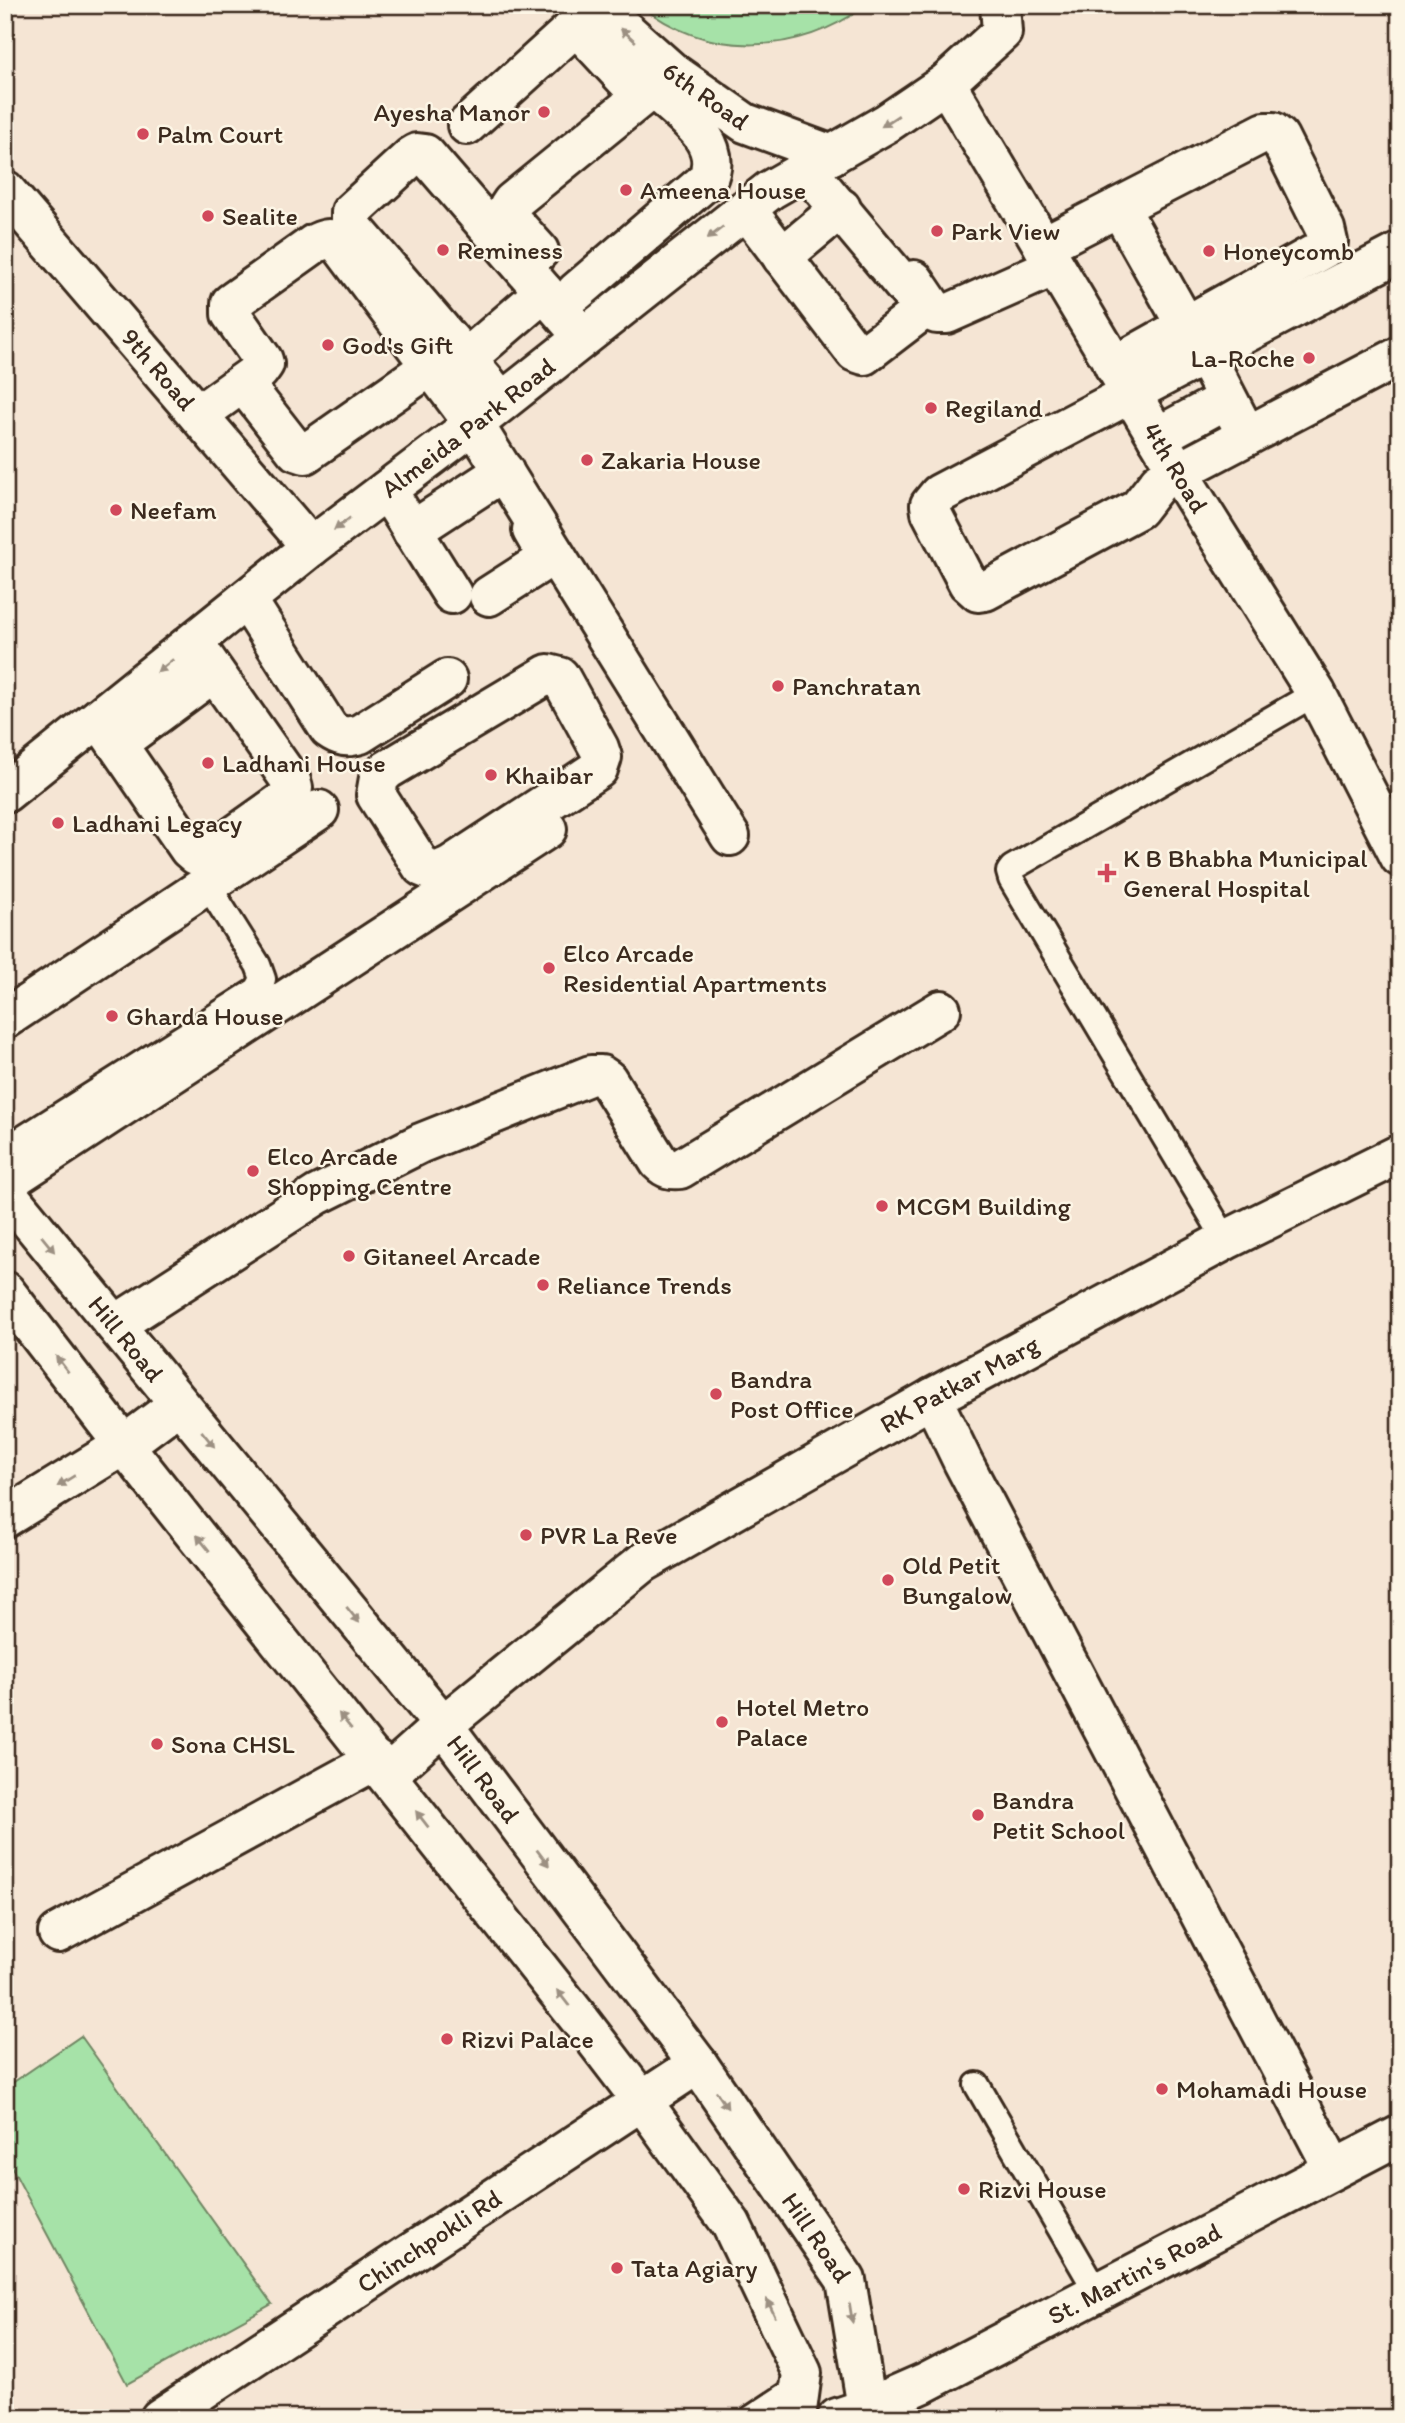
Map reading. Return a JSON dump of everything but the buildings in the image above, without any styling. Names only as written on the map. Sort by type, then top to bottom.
[{"type":"street","points":[[1001,19],[1030,5]]},
{"type":"street","points":[[467,125],[590,12]]},
{"type":"street","name":"6th Road","points":[[590,12],[654,77],[820,162]]},
{"type":"street","name":"Almeida Park Road","points":[[5,793],[108,731],[204,657],[247,600],[311,547],[488,412],[770,190],[887,123],[946,83],[1001,19]]},
{"type":"street","points":[[537,172],[654,77]]},
{"type":"street","points":[[560,292],[511,220],[508,208],[654,77]]},
{"type":"street","points":[[243,383],[296,451],[304,454],[560,292],[707,180],[711,153],[706,139],[654,77]]},
{"type":"street","name":"4th Road","points":[[946,83],[1049,256],[1119,388],[1157,437],[1167,479],[1315,693],[1400,857]]},
{"type":"street","points":[[820,162],[937,314],[947,314],[1049,256],[1119,207],[1265,132],[1273,132],[1279,137],[1325,229],[1328,242],[1325,248],[1195,341],[932,499],[931,512],[968,583],[978,592],[985,591],[1138,509],[1167,479],[1400,356]]},
{"type":"street","points":[[448,363],[351,225],[351,212],[417,153],[425,154],[593,329]]},
{"type":"street","points":[[746,209],[855,352],[864,355],[922,310],[841,208],[820,162]]},
{"type":"street","name":"9th Road","points":[[5,190],[311,547]]},
{"type":"street","points":[[1119,207],[1247,436]]},
{"type":"street","points":[[782,257],[841,208]]},
{"type":"street","points":[[198,415],[264,365],[231,314],[231,303],[314,244],[332,239],[337,241],[448,363],[488,412],[501,473],[548,558],[489,596]]},
{"type":"street","points":[[1195,341],[1400,252]]},
{"type":"street","points":[[1119,388],[1167,479]]},
{"type":"street","points":[[1157,437],[1227,399]]},
{"type":"street","points":[[412,531],[501,473]]},
{"type":"street","points":[[501,473],[730,836]]},
{"type":"street","points":[[387,490],[452,594]]},
{"type":"street","points":[[247,600],[329,729],[338,736],[360,734],[447,679]]},
{"type":"street","points":[[108,731],[189,849],[196,855],[206,856],[289,797],[293,788],[291,781],[204,657]]},
{"type":"street","points":[[569,691],[620,659]]},
{"type":"street","points":[[548,674],[560,677],[569,691],[599,748],[602,757],[597,769],[453,864],[440,871],[422,867],[376,795],[379,778],[387,770],[548,674]]},
{"type":"street","points":[[5,1019],[319,810]]},
{"type":"street","points":[[5,1183],[547,829]]},
{"type":"street","points":[[114,1325],[317,1195],[421,1143],[592,1075],[601,1075],[607,1079],[659,1162],[673,1170],[680,1169],[942,1010]]},
{"type":"street","name":"RK Patkar Marg","points":[[58,1933],[382,1768],[443,1725],[642,1563],[932,1398],[1226,1240],[1400,1154]]},
{"type":"street","name":"Hill Road","points":[[5,1191],[443,1725],[698,2064],[846,2280],[857,2415]]},
{"type":"street","points":[[5,1291],[642,2101],[731,2224],[802,2373],[798,2402]]},
{"type":"street","points":[[932,1398],[1334,2168]]},
{"type":"street","points":[[5,1518],[124,1445],[178,1404]]},
{"type":"street","name":"Chinchpokli Rd","points":[[160,2418],[698,2064]]},
{"type":"street","name":"St. Martin's Road","points":[[857,2415],[924,2384],[1400,2134]]},
{"type":"lane","points":[[1226,1240],[1010,872],[1012,868],[1315,693]]},
{"type":"lane","points":[[5,1150],[257,990],[264,979],[258,965],[207,884]]},
{"type":"lane","points":[[977,2085],[1097,2292]]},
{"type":"lane","points":[[752,2418],[798,2402]]},
{"type":"green space","points":[[640,5],[867,5],[840,22],[812,34],[753,44],[724,42],[694,35],[666,23]]},
{"type":"green space","points":[[81,2036],[272,2304],[127,2384],[5,2155],[5,2088]]},
{"type":"place","name":"Ayesha Manor","points":[[544,112]]},
{"type":"place","name":"Palm Court","points":[[143,134]]},
{"type":"place","name":"Ameena House","points":[[626,190]]},
{"type":"place","name":"Sealite","points":[[208,216]]},
{"type":"place","name":"Park View","points":[[937,231]]},
{"type":"place","name":"Reminess","points":[[443,250]]},
{"type":"place","name":"Honeycomb","points":[[1209,251]]},
{"type":"place","name":"God's Gift","points":[[328,345]]},
{"type":"place","name":"La-Roche","points":[[1309,358]]},
{"type":"place","name":"Regiland","points":[[931,408]]},
{"type":"place","name":"Zakaria House","points":[[587,460]]},
{"type":"place","name":"Neefam","points":[[116,510]]},
{"type":"place","name":"Panchratan","points":[[778,686]]},
{"type":"place","name":"Ladhani House","points":[[208,763]]},
{"type":"place","name":"Khaibar","points":[[491,775]]},
{"type":"place","name":"Ladhani Legacy","points":[[58,823]]},
{"type":"place","name":"K B Bhabha Municipal General Hospital","points":[[1107,873]]},
{"type":"place","name":"Elco Arcade Residential Apartments","points":[[549,968]]},
{"type":"place","name":"Gharda House","points":[[112,1016]]},
{"type":"place","name":"Elco Arcade Shopping Centre","points":[[253,1171]]},
{"type":"place","name":"MCGM Building","points":[[882,1206]]},
{"type":"place","name":"Gitaneel Arcade","points":[[349,1256]]},
{"type":"place","name":"Reliance Trends","points":[[543,1285]]},
{"type":"place","name":"Bandra Post Office","points":[[716,1394]]},
{"type":"place","name":"PVR La Reve","points":[[526,1535]]},
{"type":"place","name":"Old Petit Bungalow","points":[[888,1580]]},
{"type":"place","name":"Hotel Metro Palace","points":[[722,1722]]},
{"type":"place","name":"Sona CHSL","points":[[157,1744]]},
{"type":"place","name":"Bandra Petit School","points":[[978,1815]]},
{"type":"place","name":"Rizvi Palace","points":[[447,2039]]},
{"type":"place","name":"Mohamadi House","points":[[1162,2089]]},
{"type":"place","name":"Rizvi House","points":[[964,2189]]},
{"type":"place","name":"Tata Agiary","points":[[617,2268]]}]
